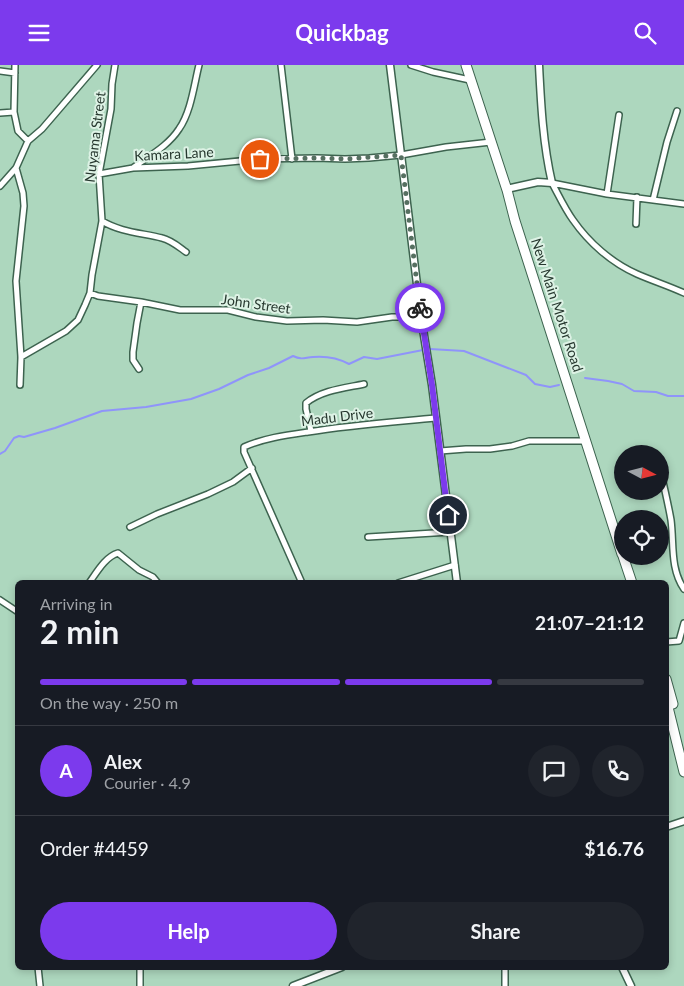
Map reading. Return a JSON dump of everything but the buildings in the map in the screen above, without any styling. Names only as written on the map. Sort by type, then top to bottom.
[{"type":"highway","name":"New Main Motor Road","points":[[466,65],[614,527]]},
{"type":"highway","name":"New Main Motor Road","points":[[471,65],[614,513]]},
{"type":"highway","name":"New Main Motor Road","points":[[626,565],[631,580]]},
{"type":"highway","points":[[631,565],[636,580]]},
{"type":"highway","points":[[669,691],[684,751]]},
{"type":"highway","points":[[669,719],[684,772]]},
{"type":"street","points":[[15,65],[14,112],[18,131],[28,141]]},
{"type":"street","points":[[0,186],[16,167],[28,141],[42,129],[97,65]]},
{"type":"street","name":"Nuyama Street","points":[[21,357],[66,331],[78,320],[90,293],[102,221],[99,174],[111,109],[115,65]]},
{"type":"street","points":[[133,168],[161,148],[180,128],[186,115],[199,65]]},
{"type":"street","points":[[281,65],[292,159]]},
{"type":"street","points":[[390,65],[421,317],[432,385],[457,580]]},
{"type":"street","points":[[410,65],[470,80]]},
{"type":"street","points":[[539,65],[544,143],[552,183],[572,219],[584,234],[616,262],[636,274],[684,293]]},
{"type":"street","points":[[0,71],[15,73]]},
{"type":"street","points":[[653,200],[676,111]]},
{"type":"street","points":[[0,113],[14,112]]},
{"type":"street","points":[[607,193],[619,115]]},
{"type":"street","name":"Kamara Lane","points":[[99,174],[133,168],[188,166],[260,159],[345,159],[401,155],[491,142]]},
{"type":"street","points":[[16,167],[24,193],[16,281],[21,357],[20,385]]},
{"type":"street","points":[[511,188],[538,182],[552,183],[684,204]]},
{"type":"street","points":[[636,224],[637,197]]},
{"type":"street","points":[[102,221],[108,225],[164,239],[186,252]]},
{"type":"street","name":"John Street","points":[[90,293],[180,310],[228,310],[256,317],[287,321],[323,320],[357,322],[392,317],[421,317]]},
{"type":"street","points":[[139,369],[133,361],[133,352],[141,302]]},
{"type":"street","points":[[311,431],[306,403],[313,398],[335,390],[364,384]]},
{"type":"street","name":"Madu Drive","points":[[252,469],[244,452],[244,447],[284,435],[346,426],[435,418]]},
{"type":"street","points":[[440,451],[490,449],[529,441],[586,441]]},
{"type":"street","points":[[130,527],[233,482],[252,469],[301,580]]},
{"type":"street","points":[[667,500],[671,520],[676,571],[684,589]]},
{"type":"street","points":[[368,537],[450,531]]},
{"type":"street","points":[[91,580],[103,563],[118,553],[139,570],[156,580]]},
{"type":"street","points":[[408,580],[455,565]]},
{"type":"street","points":[[0,600],[15,610]]},
{"type":"street","points":[[669,642],[679,641],[684,623]]},
{"type":"street","points":[[669,826],[684,821]]},
{"type":"street","points":[[38,970],[40,986]]},
{"type":"street","points":[[140,970],[140,986]]},
{"type":"street","points":[[292,986],[334,970]]},
{"type":"street","points":[[504,986],[505,970]]},
{"type":"street","points":[[623,970],[631,986]]},
{"type":"waterway","points":[[430,349],[464,351],[526,375],[535,384],[550,387],[559,385]]},
{"type":"waterway","points":[[0,454],[5,451],[14,438],[19,436],[24,437],[55,428],[102,411],[146,407],[191,399],[269,368],[293,356],[301,358],[327,357],[349,364],[364,357],[377,359],[423,350]]},
{"type":"waterway","points":[[585,378],[622,384],[634,391],[656,392],[668,396],[684,396]]},
{"type":"way so far","points":[[260,159],[345,159],[401,155],[420,308]]},
{"type":"route","points":[[420,308],[432,385],[448,515]]}]
